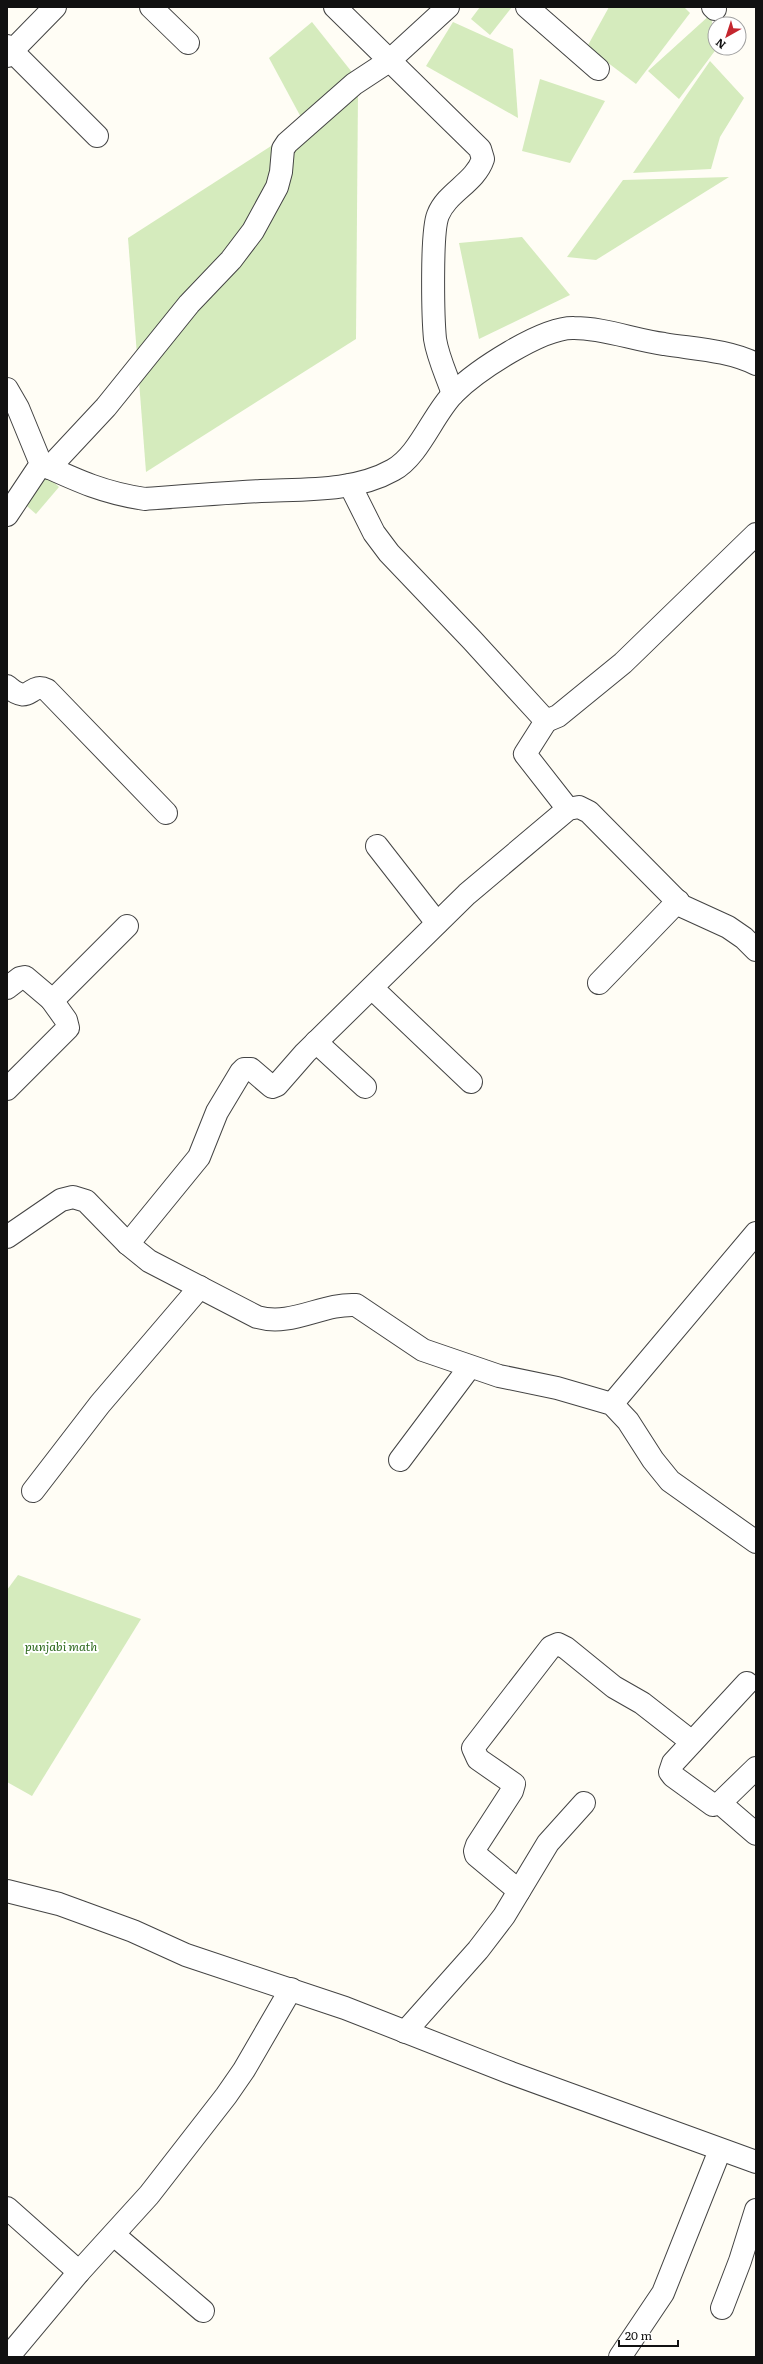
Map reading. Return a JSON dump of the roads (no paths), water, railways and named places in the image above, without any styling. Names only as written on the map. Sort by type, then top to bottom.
[{"type":"street","points":[[55,7],[9,51],[97,136]]},
{"type":"street","points":[[150,7],[188,43]]},
{"type":"street","points":[[335,7],[480,149],[483,159],[474,176],[442,206],[437,215],[435,228],[435,339],[454,394]]},
{"type":"street","points":[[7,515],[45,466],[106,407],[189,304],[231,260],[253,231],[277,187],[281,172],[283,149],[287,143],[354,84],[389,61],[448,7]]},
{"type":"street","points":[[527,7],[598,69]]},
{"type":"street","points":[[7,389],[18,408],[45,466],[93,488],[120,496],[146,499],[350,485],[394,470],[410,454],[454,394],[463,385],[505,356],[550,332],[572,327],[591,328],[648,342],[722,353],[746,359],[756,364]]},
{"type":"street","points":[[350,485],[374,533],[388,553],[489,657],[536,713],[546,721]]},
{"type":"street","points":[[568,809],[525,754],[546,721],[558,716],[623,663],[756,534]]},
{"type":"street","points":[[7,686],[21,696],[26,695],[37,688],[42,687],[47,690],[166,813]]},
{"type":"street","points":[[128,1244],[199,1157],[220,1108],[244,1069],[251,1069],[272,1087],[282,1079],[316,1042],[467,894],[568,809],[579,807],[589,812],[678,901],[697,914],[728,927],[744,938],[756,950]]},
{"type":"street","points":[[377,846],[437,923]]},
{"type":"street","points":[[599,983],[678,901]]},
{"type":"street","points":[[51,999],[60,993],[127,926]]},
{"type":"street","points":[[7,988],[20,978],[25,977],[51,999],[66,1020],[68,1028],[7,1089]]},
{"type":"street","points":[[372,988],[471,1082]]},
{"type":"street","points":[[316,1042],[365,1087]]},
{"type":"street","points":[[7,1237],[61,1200],[73,1197],[86,1201],[128,1244],[149,1262],[258,1317],[270,1320],[284,1320],[344,1304],[356,1305],[423,1350],[469,1368],[557,1388],[612,1404],[628,1421],[653,1460],[670,1481],[756,1542]]},
{"type":"street","points":[[612,1404],[756,1233]]},
{"type":"street","points":[[33,1491],[100,1404],[200,1287]]},
{"type":"street","points":[[400,1460],[469,1368]]},
{"type":"street","points":[[519,1891],[476,1855],[475,1851],[477,1845],[512,1791],[514,1784],[478,1759],[473,1748],[551,1647],[558,1644],[566,1648],[614,1687],[642,1703],[692,1742]]},
{"type":"street","points":[[747,1683],[674,1762],[670,1772],[709,1804],[720,1803],[756,1768]]},
{"type":"street","points":[[720,1803],[756,1834]]},
{"type":"street","points":[[404,2032],[478,1950],[504,1916],[548,1843],[584,1804]]},
{"type":"street","points":[[7,1891],[59,1904],[133,1931],[186,1955],[291,1988],[525,2079],[756,2162]]},
{"type":"street","points":[[8,2357],[79,2272],[149,2195],[226,2096],[244,2070],[291,1988]]},
{"type":"street","points":[[620,2357],[663,2293],[720,2150]]},
{"type":"street","points":[[7,2208],[79,2272]]},
{"type":"street","points":[[722,2308],[740,2261],[756,2210]]},
{"type":"street","points":[[114,2235],[204,2311]]},
{"type":"park label","name":"punjabi math","points":[[61,1647]]}]
